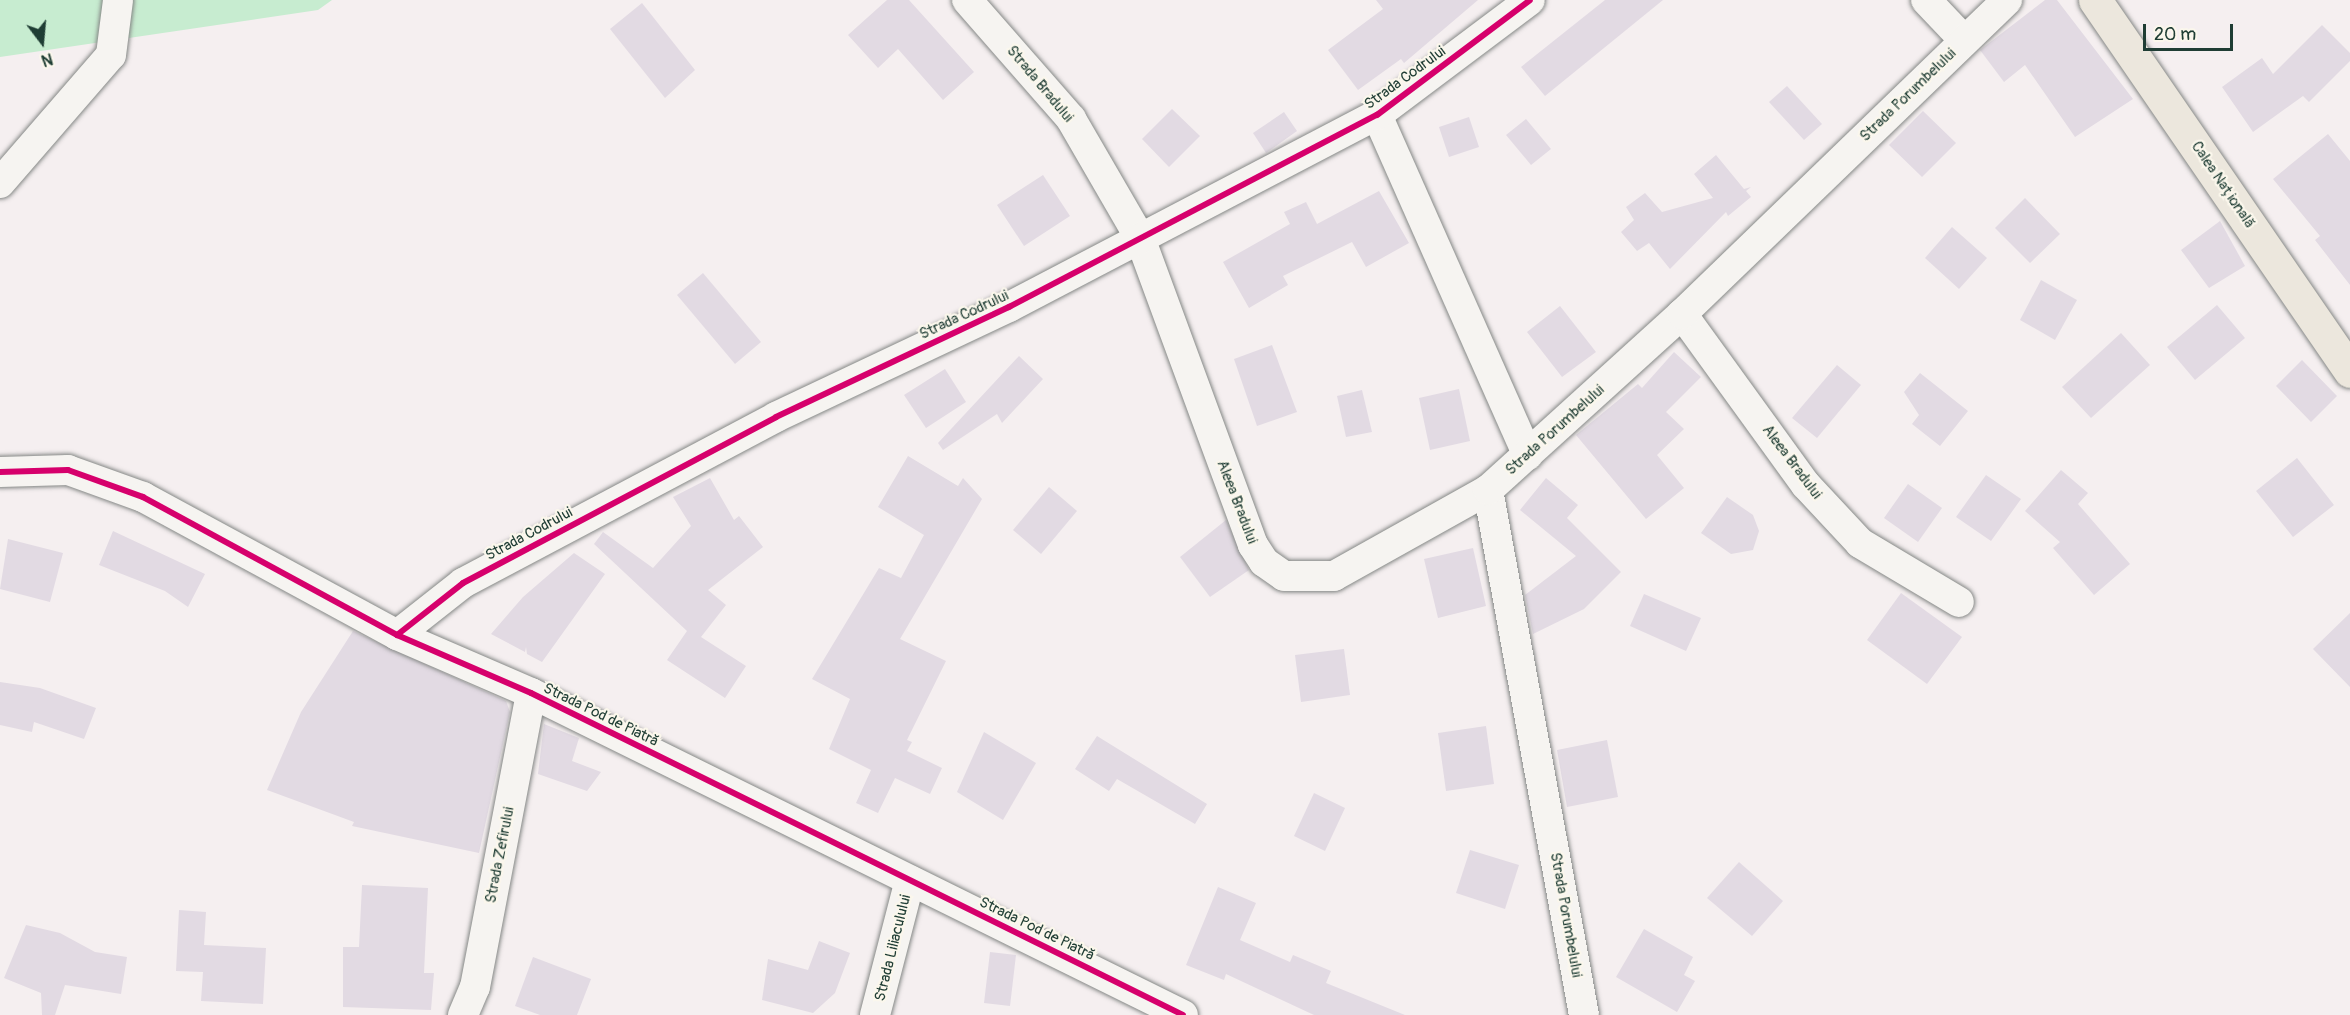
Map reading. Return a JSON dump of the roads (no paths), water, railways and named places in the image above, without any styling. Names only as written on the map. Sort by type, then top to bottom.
[{"type":"main road","name":"Calea Națională","points":[[2095,0],[2350,371]]},
{"type":"street","points":[[0,183],[111,56],[118,0]]},
{"type":"street","name":"Strada Bradului","points":[[966,0],[1071,119],[1140,238]]},
{"type":"street","name":"Strada Codrului","points":[[398,635],[463,583],[776,417],[1009,308],[1377,115],[1530,0]]},
{"type":"street","points":[[1926,0],[1965,40]]},
{"type":"street","name":"Strada Porumbelului","points":[[1584,1015],[1488,490],[1682,314],[2007,0]]},
{"type":"street","name":"Strada Codrului","points":[[1377,115],[1528,455]]},
{"type":"street","name":"Aleea Bradului","points":[[1140,238],[1253,545],[1264,562],[1284,576],[1334,576],[1488,490]]},
{"type":"street","name":"Aleea Bradului","points":[[1682,314],[1806,485],[1860,543],[1959,602]]},
{"type":"street","name":"Strada Pod de Piatră","points":[[0,472],[68,470],[143,497],[398,635],[531,693],[1183,1015]]},
{"type":"street","name":"Strada Zefirului","points":[[463,1015],[475,987],[531,693]]},
{"type":"street","name":"Strada Liliaculului","points":[[875,1015],[910,880]]}]
